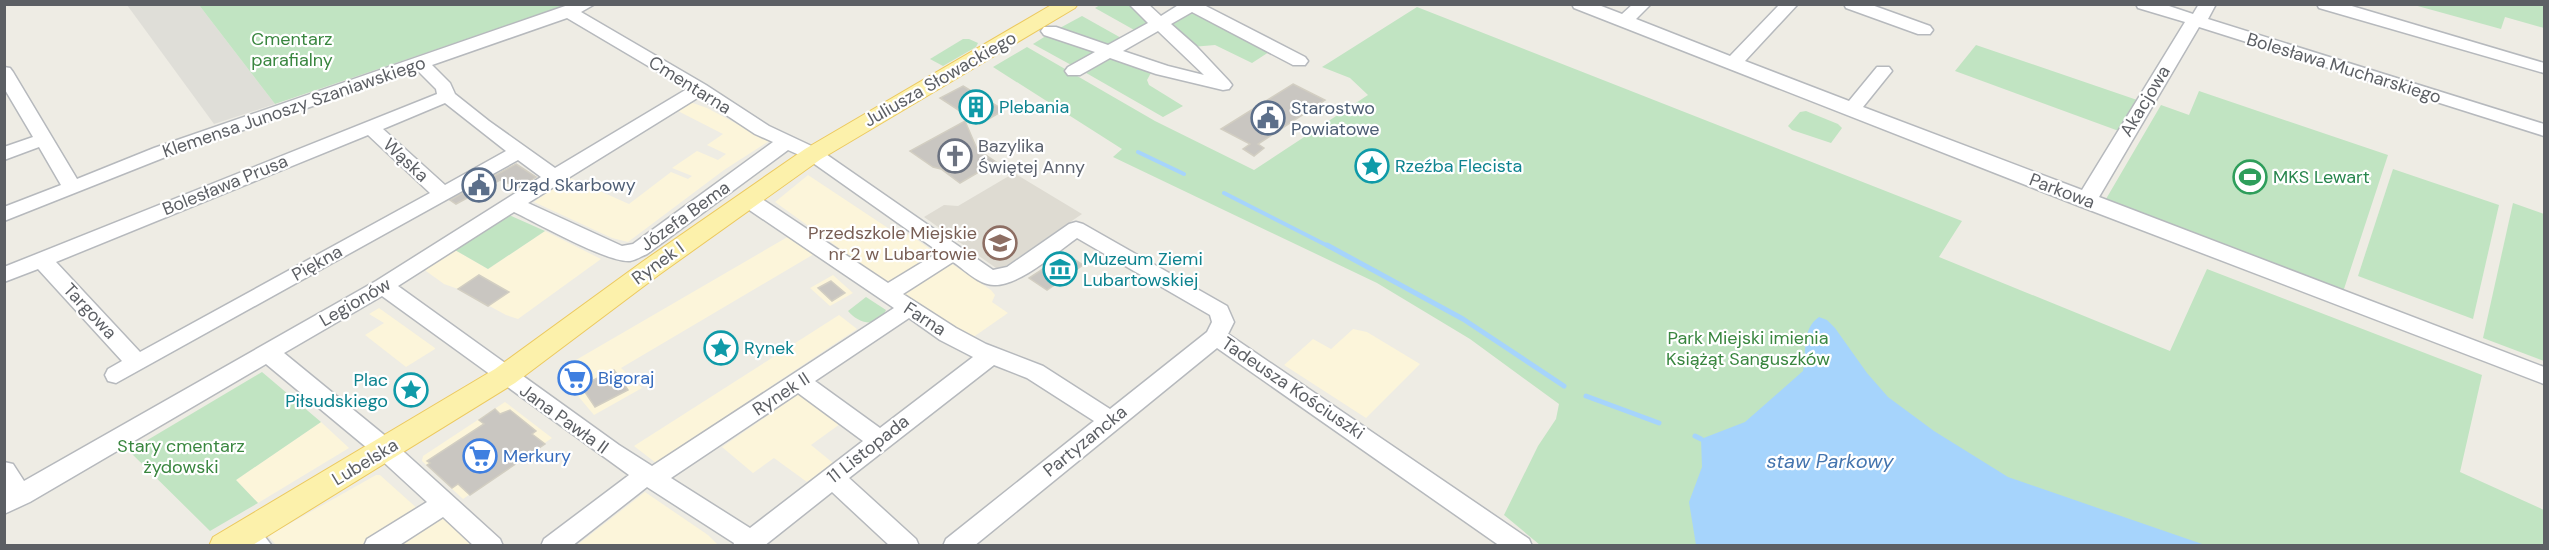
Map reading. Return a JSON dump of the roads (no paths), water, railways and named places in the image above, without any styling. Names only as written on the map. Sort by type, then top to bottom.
[{"type":"main road","name":"Juliusza Słowackiego","points":[[813,154],[1068,4]]},
{"type":"main road","name":"Rynek I","points":[[505,376],[651,268],[813,154]]},
{"type":"main road","name":"Lubelska","points":[[243,541],[505,376]]},
{"type":"street","name":"Klemensa Junoszy Szaniawskiego","points":[[4,215],[171,148],[421,64],[587,4]]},
{"type":"street","points":[[1050,31],[1162,70],[1223,84],[1190,50],[1137,4]]},
{"type":"street","name":"Parkowa","points":[[1580,4],[2544,376]]},
{"type":"street","points":[[1624,21],[1643,4]]},
{"type":"street","points":[[1733,63],[1790,4]]},
{"type":"street","points":[[1852,4],[1924,30]]},
{"type":"street","name":"Bolesława Mucharskiego","points":[[2144,4],[2544,130]]},
{"type":"street","name":"Akacjowa","points":[[2086,201],[2194,21],[2203,14],[2208,4]]},
{"type":"street","points":[[2325,4],[2544,68]]},
{"type":"street","points":[[1074,71],[1189,5],[1299,61]]},
{"type":"street","name":"Cmentarna","points":[[569,12],[699,89],[762,130],[813,154]]},
{"type":"street","points":[[421,64],[444,87],[447,96],[554,177]]},
{"type":"street","points":[[1852,109],[1883,71]]},
{"type":"street","points":[[7,81],[72,187]]},
{"type":"street","name":"Legionów","points":[[13,500],[383,286],[512,203],[699,89]]},
{"type":"street","name":"Bolesława Prusa","points":[[6,273],[447,96]]},
{"type":"street","name":"Wąska","points":[[369,126],[442,193]]},
{"type":"street","points":[[4,154],[44,139]]},
{"type":"street","name":"Józefa Bema","points":[[512,203],[618,253],[629,254],[640,249],[786,142]]},
{"type":"street","name":"Piękna","points":[[116,375],[519,152]]},
{"type":"street","name":"Tadeusza Kościuszki","points":[[813,154],[987,275],[995,278],[1004,277],[1076,229],[1219,311],[1223,322],[1216,337],[1521,546]]},
{"type":"street","name":"Farna","points":[[749,200],[963,343],[1035,372],[1110,420]]},
{"type":"street","points":[[887,294],[954,252]]},
{"type":"street","name":"Targowa","points":[[42,260],[137,363]]},
{"type":"street","name":"Jana Pawła II","points":[[383,286],[505,376],[748,543]]},
{"type":"street","name":"Rynek II","points":[[553,546],[649,477],[800,382],[909,308]]},
{"type":"street","name":"Partyzancka","points":[[955,546],[1216,337]]},
{"type":"street","points":[[267,352],[386,450],[488,545]]},
{"type":"street","name":"11 Listopada","points":[[748,543],[991,355]]},
{"type":"street","points":[[800,382],[879,440]]},
{"type":"street","points":[[4,471],[13,500]]},
{"type":"street","points":[[831,477],[907,546]]},
{"type":"street","points":[[376,546],[445,504]]},
{"type":"water","name":"staw Parkowy","points":[[1819,317],[1827,320],[1835,328],[1867,373],[1888,397],[1934,431],[2008,477],[2205,545],[1696,545],[1689,502],[1702,467],[1701,439],[1745,422],[1803,371],[1809,328]]},
{"type":"waterway","points":[[1138,152],[1184,174]]},
{"type":"waterway","points":[[1224,193],[1330,247]]},
{"type":"waterway","points":[[1327,245],[1463,319],[1564,386]]},
{"type":"waterway","points":[[1586,396],[1659,423]]},
{"type":"waterway","points":[[1695,436],[1701,439]]},
{"type":"place","name":"Plebania","points":[[976,107]]},
{"type":"place","name":"Starostwo Powiatowe","points":[[1268,118]]},
{"type":"place","name":"Bazylika Świętej Anny","points":[[955,156]]},
{"type":"place","name":"Rzeźba Flecista","points":[[1372,166]]},
{"type":"place","name":"MKS Lewart","points":[[2250,177]]},
{"type":"place","name":"Urząd Skarbowy","points":[[479,185]]},
{"type":"place","name":"Przedszkole Miejskie nr 2 w Lubartowie","points":[[1000,243]]},
{"type":"place","name":"Muzeum Ziemi Lubartowskiej","points":[[1060,269]]},
{"type":"place","name":"Rynek","points":[[721,348]]},
{"type":"place","name":"Bigoraj","points":[[575,378]]},
{"type":"place","name":"Plac Piłsudskiego","points":[[411,390]]},
{"type":"place","name":"Merkury","points":[[480,456]]},
{"type":"park label","name":"Cmentarz parafialny","points":[[292,49]]},
{"type":"park label","name":"Park Miejski imienia Książąt Sanguszków","points":[[1748,348]]},
{"type":"park label","name":"Stary cmentarz żydowski","points":[[181,456]]}]
